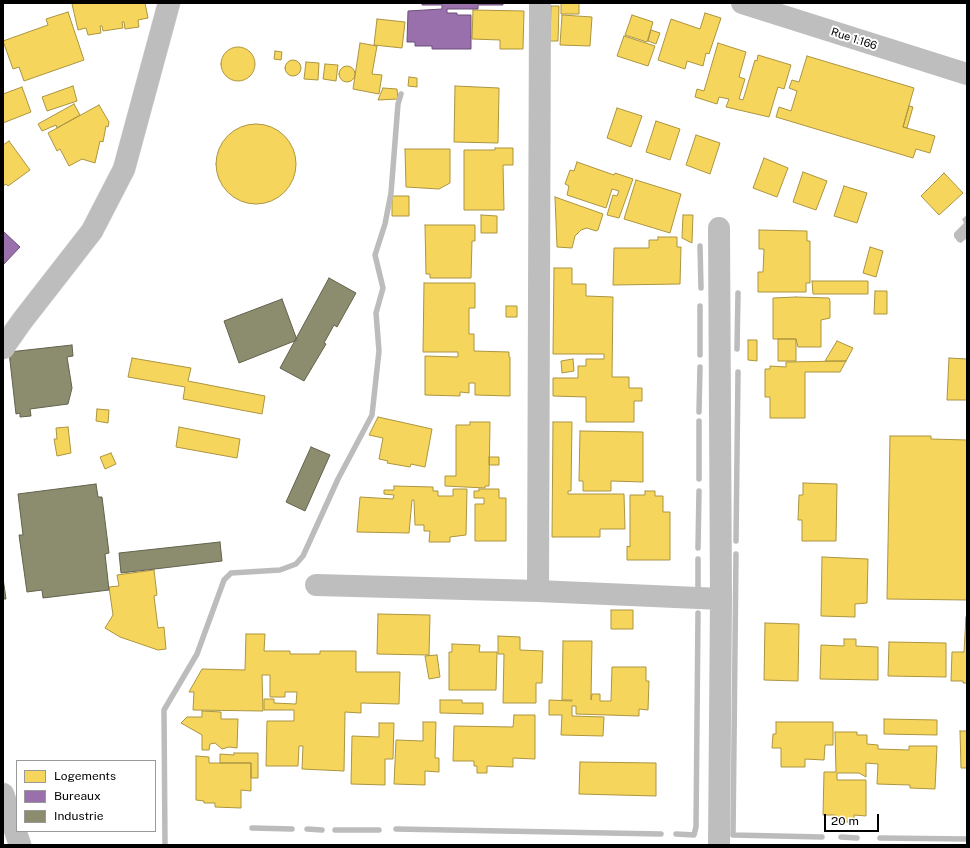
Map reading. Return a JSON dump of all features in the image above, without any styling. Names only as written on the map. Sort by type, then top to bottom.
[{"type":"main road","points":[[4,345],[92,232],[124,169],[169,3]]},
{"type":"main road","points":[[3,794],[20,845]]},
{"type":"street","points":[[538,591],[540,3]]},
{"type":"street","name":"Rue 1.166","points":[[742,3],[967,74]]},
{"type":"street","points":[[719,228],[721,599],[720,845]]},
{"type":"street","points":[[316,585],[538,591],[721,599]]},
{"type":"shaded area","points":[[967,215],[967,238],[961,243],[954,237],[954,233],[964,223],[962,219]]},
{"type":"building: Logements","points":[[145,3],[148,18],[138,20],[139,27],[125,29],[124,22],[122,22],[123,28],[103,31],[102,26],[100,26],[101,33],[88,35],[86,28],[78,30],[72,4]]},
{"type":"building: Logements","points":[[561,3],[579,3],[579,14],[561,14]]},
{"type":"building: Logements","points":[[551,6],[559,6],[558,41],[550,41]]},
{"type":"building: Logements","points":[[473,10],[524,11],[523,49],[500,49],[500,40],[472,39]]},
{"type":"building: Logements","points":[[68,12],[84,60],[24,81],[19,67],[13,69],[3,41],[48,25],[46,19]]},
{"type":"building: Logements","points":[[705,13],[721,18],[709,54],[706,53],[703,66],[687,61],[685,69],[658,60],[671,19],[700,29]]},
{"type":"building: Logements","points":[[562,15],[592,17],[590,46],[560,45]]},
{"type":"building: Logements","points":[[632,15],[653,22],[647,42],[625,35]]},
{"type":"building: Logements","points":[[377,19],[405,22],[402,48],[374,45]]},
{"type":"building: Logements","points":[[651,30],[660,33],[656,44],[648,41]]},
{"type":"building: Logements","points":[[624,36],[655,46],[648,66],[617,56]]},
{"type":"building: Logements","points":[[360,43],[377,46],[372,74],[382,75],[379,94],[353,89]]},
{"type":"building: Logements","points":[[718,43],[746,52],[739,77],[745,79],[739,99],[743,100],[755,60],[757,61],[758,55],[791,65],[784,89],[778,87],[769,117],[726,107],[729,99],[719,97],[717,104],[695,97],[697,89],[704,91]]},
{"type":"building: Logements","points":[[241,47],[250,52],[254,57],[254,71],[250,76],[245,80],[235,81],[231,80],[222,71],[221,61],[222,57],[231,48]]},
{"type":"building: Logements","points":[[275,51],[282,52],[281,60],[274,59]]},
{"type":"building: Logements","points":[[807,56],[914,88],[903,127],[935,136],[930,153],[916,149],[913,158],[776,117],[779,107],[791,111],[797,91],[789,88],[792,80],[799,82]]},
{"type":"building: Logements","points":[[293,60],[300,65],[301,68],[296,75],[293,76],[286,71],[285,68],[290,61]]},
{"type":"building: Logements","points":[[306,62],[319,63],[318,80],[304,79]]},
{"type":"building: Logements","points":[[325,64],[338,65],[336,81],[323,79]]},
{"type":"building: Logements","points":[[347,66],[354,71],[355,74],[350,81],[347,82],[340,77],[339,74],[344,67]]},
{"type":"building: Logements","points":[[409,77],[417,78],[417,87],[408,86]]},
{"type":"building: Logements","points":[[73,86],[77,101],[47,111],[42,97]]},
{"type":"building: Logements","points":[[455,86],[499,88],[498,143],[454,142]]},
{"type":"building: Logements","points":[[22,87],[31,112],[3,123],[3,94]]},
{"type":"building: Logements","points":[[383,88],[397,89],[398,99],[378,100]]},
{"type":"building: Logements","points":[[74,104],[80,115],[57,128],[56,125],[42,131],[38,124]]},
{"type":"building: Logements","points":[[99,105],[109,122],[108,127],[106,126],[103,142],[100,141],[95,163],[82,159],[69,166],[60,149],[57,151],[48,133]]},
{"type":"building: Logements","points":[[909,106],[913,107],[907,128],[903,127]]},
{"type":"building: Logements","points":[[617,108],[642,116],[631,147],[607,138]]},
{"type":"building: Logements","points":[[656,121],[680,129],[670,160],[646,152]]},
{"type":"building: Logements","points":[[256,124],[271,127],[284,136],[293,149],[296,164],[293,179],[284,192],[271,201],[256,204],[241,201],[228,192],[219,179],[216,164],[219,149],[228,136],[241,127]]},
{"type":"building: Logements","points":[[696,135],[720,143],[710,174],[686,165]]},
{"type":"building: Logements","points":[[9,141],[30,170],[8,186],[6,184],[3,186],[3,145]]},
{"type":"building: Logements","points":[[495,148],[513,148],[513,165],[503,165],[504,210],[464,210],[464,150],[495,150]]},
{"type":"building: Logements","points":[[405,149],[450,149],[450,183],[439,189],[406,187]]},
{"type":"building: Logements","points":[[764,158],[788,168],[777,197],[753,188]]},
{"type":"building: Logements","points":[[577,162],[614,175],[615,173],[633,179],[619,218],[607,215],[613,195],[617,196],[619,191],[612,189],[606,208],[567,195],[569,186],[565,184],[570,170],[574,171]]},
{"type":"building: Logements","points":[[803,172],[827,181],[816,210],[793,202]]},
{"type":"building: Logements","points":[[944,173],[963,193],[939,215],[921,196]]},
{"type":"building: Logements","points":[[636,180],[681,194],[670,233],[624,219]]},
{"type":"building: Logements","points":[[844,186],[867,193],[857,223],[834,216]]},
{"type":"building: Logements","points":[[392,196],[409,196],[409,216],[392,216]]},
{"type":"building: Logements","points":[[555,197],[603,214],[598,230],[596,231],[587,228],[581,230],[575,236],[572,248],[557,247]]},
{"type":"building: Logements","points":[[481,215],[497,216],[497,233],[481,233]]},
{"type":"building: Logements","points":[[683,215],[693,215],[692,243],[682,238]]},
{"type":"building: Logements","points":[[425,225],[475,225],[475,241],[472,241],[471,278],[430,278],[430,274],[426,274]]},
{"type":"building: Logements","points":[[759,230],[807,231],[807,241],[810,241],[810,283],[806,283],[806,292],[758,292],[758,272],[763,272],[764,249],[759,249]]},
{"type":"building: Logements","points":[[658,237],[677,237],[677,247],[681,247],[680,284],[613,285],[614,248],[649,248],[649,240],[658,240]]},
{"type":"building: Logements","points":[[870,247],[883,251],[876,277],[863,273]]},
{"type":"building: Logements","points":[[554,268],[572,268],[572,284],[586,284],[586,296],[613,297],[612,377],[629,377],[629,388],[642,388],[642,401],[634,401],[634,422],[586,422],[586,397],[553,396],[553,378],[578,378],[578,366],[586,366],[586,359],[604,359],[604,354],[553,354]]},
{"type":"building: Logements","points":[[812,281],[868,281],[868,294],[813,294]]},
{"type":"building: Logements","points":[[424,283],[475,283],[475,308],[469,308],[469,334],[474,334],[474,351],[509,352],[510,396],[475,395],[475,383],[469,383],[469,393],[460,392],[460,396],[425,395],[425,356],[458,357],[458,352],[423,352]]},
{"type":"building: Logements","points":[[875,291],[887,291],[887,314],[874,314]]},
{"type":"building: Logements","points":[[773,298],[829,298],[830,318],[821,320],[821,347],[798,347],[796,339],[773,339]]},
{"type":"building: Logements","points":[[506,306],[517,306],[517,317],[506,317]]},
{"type":"building: Logements","points":[[778,339],[796,339],[796,361],[778,361]]},
{"type":"building: Logements","points":[[748,340],[757,340],[757,361],[748,360]]},
{"type":"building: Logements","points":[[837,341],[853,348],[846,361],[825,361]]},
{"type":"building: Logements","points":[[132,358],[191,368],[188,381],[265,396],[262,414],[183,399],[185,387],[128,377]]},
{"type":"building: Logements","points":[[949,358],[967,359],[967,400],[947,400]]},
{"type":"building: Logements","points":[[573,359],[574,371],[562,373],[561,361]]},
{"type":"building: Logements","points":[[846,361],[840,372],[805,372],[805,418],[770,418],[770,397],[765,397],[765,369],[770,369],[770,366],[786,367],[786,362]]},
{"type":"building: Logements","points":[[97,409],[109,410],[108,423],[96,421]]},
{"type":"building: Logements","points":[[378,417],[432,429],[425,467],[411,464],[410,467],[387,463],[388,461],[379,459],[383,438],[369,435]]},
{"type":"building: Logements","points":[[470,422],[490,422],[489,486],[485,486],[485,488],[445,486],[445,476],[456,476],[456,425],[470,425]]},
{"type":"building: Logements","points":[[553,422],[572,422],[571,491],[568,491],[568,494],[624,494],[625,529],[600,529],[600,537],[552,537]]},
{"type":"building: Logements","points":[[68,427],[71,453],[57,456],[54,439],[57,439],[56,428]]},
{"type":"building: Logements","points":[[179,427],[240,439],[237,458],[176,447]]},
{"type":"building: Logements","points":[[580,431],[643,432],[643,482],[611,481],[611,491],[583,491],[583,481],[579,481]]},
{"type":"building: Logements","points":[[890,436],[931,436],[931,439],[967,440],[967,600],[887,599]]},
{"type":"building: Logements","points":[[111,453],[116,464],[105,469],[100,457]]},
{"type":"building: Logements","points":[[489,457],[499,457],[499,465],[489,465]]},
{"type":"building: Logements","points":[[803,483],[837,484],[836,541],[802,541],[802,520],[798,520],[799,495],[803,495]]},
{"type":"building: Logements","points":[[394,486],[433,487],[433,491],[438,491],[438,496],[453,496],[453,489],[467,489],[466,535],[450,537],[450,542],[429,542],[430,531],[424,531],[424,525],[415,525],[414,500],[412,500],[409,533],[357,532],[360,497],[393,499],[394,495],[384,494],[384,490],[394,490]]},
{"type":"building: Logements","points":[[479,489],[499,489],[499,498],[506,498],[506,541],[475,541],[475,504],[484,504],[484,498],[474,498],[474,491],[479,491]]},
{"type":"building: Logements","points":[[645,491],[655,491],[655,496],[663,496],[663,512],[670,512],[670,560],[627,560],[627,546],[630,547],[630,495],[645,495]]},
{"type":"building: Logements","points":[[822,557],[868,559],[867,603],[855,604],[855,617],[821,616]]},
{"type":"building: Logements","points":[[154,570],[157,595],[154,596],[158,628],[164,627],[166,649],[158,650],[120,637],[105,628],[113,615],[109,587],[119,586],[117,575]]},
{"type":"building: Logements","points":[[611,610],[633,610],[633,629],[611,629]]},
{"type":"building: Logements","points":[[378,614],[430,615],[429,655],[377,654]]},
{"type":"building: Logements","points":[[966,617],[967,683],[963,683],[963,681],[951,681],[952,652],[964,652]]},
{"type":"building: Logements","points":[[765,623],[799,624],[798,681],[764,680]]},
{"type":"building: Logements","points":[[246,634],[265,634],[264,651],[290,651],[290,654],[320,654],[320,651],[356,651],[356,672],[400,672],[399,704],[361,703],[361,713],[345,712],[344,771],[302,769],[303,746],[299,746],[298,766],[266,766],[267,721],[294,721],[294,710],[264,710],[264,699],[274,699],[274,703],[296,704],[297,692],[285,692],[285,697],[270,697],[270,675],[262,675],[263,711],[193,710],[194,692],[189,692],[202,669],[245,670]]},
{"type":"building: Logements","points":[[498,636],[520,637],[520,650],[543,651],[542,683],[536,683],[536,703],[503,703],[504,654],[498,654]]},
{"type":"building: Logements","points":[[844,639],[856,639],[856,646],[878,647],[878,680],[820,679],[821,645],[844,646]]},
{"type":"building: Logements","points":[[563,641],[592,641],[591,700],[592,694],[600,694],[600,701],[611,701],[612,667],[646,667],[646,681],[649,681],[648,710],[639,709],[639,716],[576,714],[576,706],[572,706],[572,716],[604,717],[603,736],[561,735],[562,715],[549,715],[549,700],[572,701],[562,700]]},
{"type":"building: Logements","points":[[889,642],[946,643],[946,677],[888,676]]},
{"type":"building: Logements","points":[[452,644],[480,645],[479,652],[497,652],[496,690],[449,690],[449,652],[452,652]]},
{"type":"building: Logements","points":[[437,655],[440,677],[429,679],[425,656]]},
{"type":"building: Logements","points":[[440,700],[462,700],[462,703],[483,703],[483,714],[440,713]]},
{"type":"building: Logements","points":[[202,711],[221,712],[221,719],[238,719],[237,748],[229,747],[222,749],[215,743],[210,744],[209,750],[202,750],[202,735],[181,723],[187,717],[202,717]]},
{"type":"building: Logements","points":[[514,715],[535,715],[535,759],[513,758],[513,767],[487,766],[487,773],[477,773],[477,766],[474,766],[474,761],[453,761],[454,726],[513,727]]},
{"type":"building: Logements","points":[[884,719],[937,720],[937,735],[884,734]]},
{"type":"building: Logements","points":[[423,722],[436,722],[435,758],[439,758],[439,772],[425,771],[425,785],[394,784],[396,740],[423,741]]},
{"type":"building: Logements","points":[[776,722],[833,722],[833,745],[825,745],[824,760],[805,759],[805,767],[781,767],[781,748],[772,748],[773,734],[776,734]]},
{"type":"building: Logements","points":[[379,723],[394,723],[393,759],[385,759],[385,785],[351,784],[352,736],[379,737]]},
{"type":"building: Logements","points":[[960,731],[967,731],[967,768],[961,768]]},
{"type":"building: Logements","points":[[835,732],[857,732],[857,735],[867,735],[867,744],[878,745],[878,749],[909,750],[909,746],[937,746],[935,789],[910,788],[910,785],[877,784],[878,764],[866,763],[866,777],[859,773],[837,773],[837,780],[866,780],[866,816],[854,815],[854,822],[835,822],[835,815],[823,815],[824,772],[836,772]]},
{"type":"building: Logements","points":[[234,753],[258,753],[258,778],[251,778],[251,763],[220,763],[220,754],[234,755]]},
{"type":"building: Logements","points":[[196,756],[209,757],[209,763],[251,763],[251,791],[241,790],[241,808],[215,807],[215,803],[204,803],[204,801],[196,800]]},
{"type":"building: Logements","points":[[580,762],[656,763],[656,796],[579,794]]},
{"type":"building: Bureaux","points":[[422,3],[503,3],[503,5],[478,5],[478,9],[447,9],[447,13],[471,15],[471,49],[432,49],[432,46],[415,46],[415,42],[407,42],[408,11],[442,9],[442,5],[422,5]]},
{"type":"building: Bureaux","points":[[3,231],[20,247],[3,265]]},
{"type":"building: Industrie","points":[[329,278],[356,293],[337,327],[334,325],[324,343],[326,344],[304,381],[280,368]]},
{"type":"building: Industrie","points":[[282,299],[297,340],[239,363],[224,321]]},
{"type":"building: Industrie","points":[[72,345],[73,356],[67,357],[72,388],[68,404],[30,409],[31,416],[20,417],[20,413],[16,414],[9,352]]},
{"type":"building: Industrie","points":[[311,447],[330,455],[305,511],[286,502]]},
{"type":"building: Industrie","points":[[96,484],[98,497],[102,497],[109,553],[105,554],[109,590],[43,598],[42,590],[27,592],[19,535],[23,535],[18,494]]},
{"type":"building: Industrie","points":[[220,542],[222,561],[121,573],[119,553]]},
{"type":"building: Industrie","points":[[3,578],[6,599],[3,599]]},
{"type":"waterway","points":[[165,845],[164,710],[197,654],[224,580],[231,573],[280,570],[296,564],[303,556],[338,479],[372,415],[379,351],[376,313],[383,288],[375,255],[385,224],[391,193],[398,104],[401,94]]},
{"type":"waterway","points":[[700,246],[701,288]]},
{"type":"waterway","points":[[737,349],[738,293]]},
{"type":"waterway","points":[[700,306],[700,355]]},
{"type":"waterway","points":[[699,412],[700,367]]},
{"type":"waterway","points":[[736,541],[738,372]]},
{"type":"waterway","points":[[699,421],[699,479]]},
{"type":"waterway","points":[[698,548],[699,491]]},
{"type":"waterway","points":[[736,554],[733,835],[822,837]]},
{"type":"waterway","points":[[698,559],[698,593]]},
{"type":"waterway","points":[[676,834],[694,835],[696,827],[698,613]]},
{"type":"waterway","points":[[252,828],[292,829]]},
{"type":"waterway","points":[[307,829],[322,830]]},
{"type":"waterway","points":[[396,829],[661,834]]},
{"type":"waterway","points":[[335,830],[379,830]]},
{"type":"waterway","points":[[841,837],[857,838]]},
{"type":"waterway","points":[[880,838],[967,839]]}]
